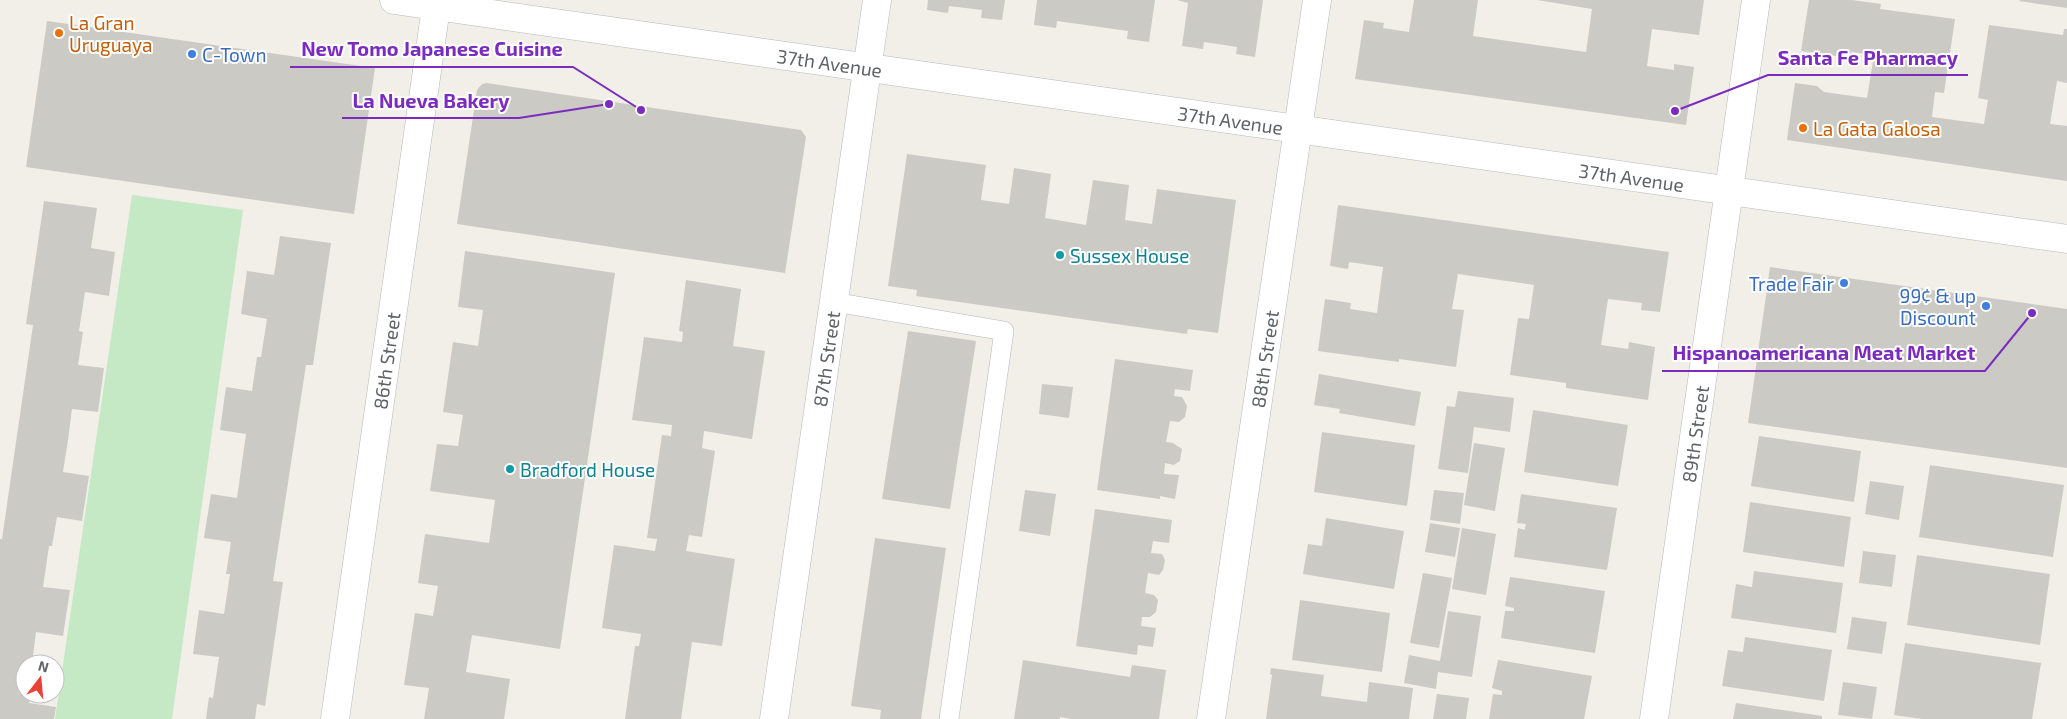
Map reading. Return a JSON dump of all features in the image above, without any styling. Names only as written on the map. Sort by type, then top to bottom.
[{"type":"street","name":"37th Avenue","points":[[394,0],[437,3],[868,68],[2067,239]]},
{"type":"street","name":"87th Street","points":[[774,719],[877,0]]},
{"type":"street","name":"88th Street","points":[[1211,719],[1316,0]]},
{"type":"street","name":"89th Street","points":[[1654,719],[1756,0]]},
{"type":"street","name":"86th Street","points":[[335,719],[437,3]]},
{"type":"lane","points":[[834,302],[1004,331],[949,719]]},
{"type":"green space","points":[[132,195],[243,210],[172,719],[55,719],[57,704],[65,704],[65,654]]},
{"type":"building","points":[[928,0],[1005,0],[1002,20],[981,18],[982,10],[949,6],[948,13],[927,10]]},
{"type":"building","points":[[1037,0],[1155,0],[1149,42],[1127,39],[1128,31],[1057,21],[1056,28],[1034,25]]},
{"type":"building","points":[[1177,0],[1263,0],[1255,57],[1236,54],[1237,47],[1204,42],[1203,49],[1182,46],[1188,3]]},
{"type":"building","points":[[1414,0],[1478,0],[1473,36],[1586,52],[1592,9],[1537,0],[1704,0],[1699,35],[1652,29],[1647,66],[1674,70],[1674,64],[1694,67],[1686,125],[1355,79],[1364,20],[1384,23],[1383,28],[1409,32]]},
{"type":"building","points":[[1809,0],[1852,0],[1881,4],[1880,9],[1955,19],[1944,93],[1935,92],[1932,117],[1984,124],[1988,100],[1978,98],[1989,25],[2063,35],[2064,29],[2067,29],[2067,83],[2057,81],[2050,124],[2067,126],[2067,181],[1787,140],[1795,83],[1817,86],[1824,92],[1867,98],[1874,55],[1851,52],[1850,58],[1801,51]]},
{"type":"building","points":[[2067,0],[2067,8],[2019,1]]},
{"type":"building","points":[[47,21],[375,68],[354,214],[26,167]]},
{"type":"building","points":[[487,83],[801,130],[806,137],[785,273],[457,224],[477,90],[482,84]]},
{"type":"building","name":"Sussex House","points":[[907,154],[986,165],[981,200],[1009,204],[1014,168],[1051,174],[1045,218],[1086,225],[1093,180],[1129,185],[1125,220],[1152,224],[1157,189],[1236,200],[1218,333],[1188,329],[1187,334],[916,296],[917,290],[888,286]]},
{"type":"building","points":[[44,201],[97,208],[91,248],[115,252],[109,296],[85,292],[79,331],[83,332],[78,365],[104,368],[98,412],[72,409],[63,472],[89,476],[82,521],[57,517],[52,546],[49,546],[43,587],[70,590],[63,636],[36,632],[33,654],[15,654],[15,704],[36,704],[56,707],[54,719],[0,719],[0,539],[2,539],[33,325],[26,324]]},
{"type":"building","points":[[1338,205],[1669,252],[1660,312],[1641,310],[1642,303],[1608,299],[1601,345],[1628,349],[1629,342],[1655,347],[1648,400],[1566,388],[1566,383],[1510,375],[1518,318],[1529,319],[1534,285],[1458,274],[1452,309],[1464,310],[1456,367],[1399,359],[1399,362],[1318,351],[1325,299],[1351,303],[1350,309],[1377,313],[1383,267],[1349,262],[1348,269],[1330,266]]},
{"type":"building","points":[[280,236],[331,243],[313,365],[306,365],[273,581],[283,582],[265,706],[257,704],[255,719],[206,719],[209,697],[213,698],[219,657],[193,654],[199,610],[224,614],[230,574],[226,574],[231,542],[204,538],[211,494],[237,498],[246,434],[220,430],[226,387],[252,391],[257,357],[261,357],[267,319],[241,314],[247,271],[274,275]]},
{"type":"building","name":"Bradford House","points":[[465,251],[615,273],[560,649],[472,635],[466,672],[510,679],[504,719],[424,719],[429,688],[404,685],[415,613],[433,616],[438,586],[418,583],[425,534],[489,543],[495,500],[430,491],[437,444],[458,446],[463,415],[443,412],[453,342],[478,346],[483,310],[458,307]]},
{"type":"building","points":[[1770,267],[2067,309],[2067,468],[1748,423]]},
{"type":"building","points":[[686,280],[741,289],[733,346],[765,351],[752,439],[704,431],[702,448],[715,451],[702,537],[689,535],[686,551],[735,559],[722,646],[692,642],[681,719],[625,719],[635,646],[639,646],[641,634],[602,628],[614,545],[655,551],[657,539],[647,538],[662,435],[671,436],[672,425],[632,420],[644,337],[682,342],[683,332],[679,331]]},
{"type":"building","points":[[908,331],[976,341],[950,509],[882,499]]},
{"type":"building","points":[[1115,359],[1193,370],[1190,391],[1175,389],[1174,396],[1182,397],[1187,406],[1185,417],[1179,422],[1170,421],[1166,442],[1173,443],[1182,449],[1180,461],[1174,465],[1165,463],[1164,474],[1179,475],[1175,499],[1160,496],[1160,499],[1097,490]]},
{"type":"building","points":[[1319,374],[1421,392],[1415,426],[1339,413],[1340,409],[1314,405]]},
{"type":"building","points":[[1042,384],[1073,387],[1069,418],[1039,414]]},
{"type":"building","points":[[1458,391],[1514,398],[1510,432],[1474,427],[1468,473],[1438,469],[1447,406],[1455,407]]},
{"type":"building","points":[[1533,410],[1628,425],[1618,486],[1524,472]]},
{"type":"building","points":[[1322,432],[1415,445],[1407,506],[1314,492]]},
{"type":"building","points":[[1759,436],[1861,451],[1854,502],[1751,486]]},
{"type":"building","points":[[1474,443],[1505,448],[1495,511],[1464,505]]},
{"type":"building","points":[[1930,465],[2064,485],[2053,557],[1919,537]]},
{"type":"building","points":[[1870,481],[1904,486],[1899,520],[1865,514]]},
{"type":"building","points":[[1025,490],[1056,494],[1050,536],[1019,531]]},
{"type":"building","points":[[1434,490],[1464,493],[1460,524],[1430,520]]},
{"type":"building","points":[[1521,494],[1617,508],[1607,570],[1514,557],[1518,528],[1525,530],[1526,524],[1517,523]]},
{"type":"building","points":[[1750,502],[1851,517],[1844,567],[1743,552]]},
{"type":"building","points":[[1095,509],[1172,520],[1169,543],[1153,541],[1151,553],[1162,554],[1165,560],[1163,570],[1159,575],[1148,573],[1145,593],[1154,595],[1158,600],[1156,612],[1150,617],[1142,617],[1141,626],[1156,628],[1153,647],[1138,645],[1137,655],[1076,646]]},
{"type":"building","points":[[1326,518],[1404,531],[1394,589],[1303,574],[1308,544],[1322,546]]},
{"type":"building","points":[[1430,523],[1460,528],[1455,557],[1425,552]]},
{"type":"building","points":[[1462,528],[1496,534],[1486,595],[1452,589]]},
{"type":"building","points":[[875,538],[946,548],[921,719],[880,719],[881,710],[851,706]]},
{"type":"building","points":[[1863,551],[1896,555],[1892,587],[1859,583]]},
{"type":"building","points":[[1917,555],[2050,574],[2040,645],[1907,625]]},
{"type":"building","points":[[1754,571],[1843,583],[1836,633],[1731,618],[1736,584],[1752,587]]},
{"type":"building","points":[[1423,573],[1452,578],[1439,648],[1410,643]]},
{"type":"building","points":[[1510,577],[1605,591],[1595,653],[1501,638],[1505,611],[1514,611],[1514,608],[1505,606]]},
{"type":"building","points":[[1300,600],[1390,613],[1382,672],[1292,660]]},
{"type":"building","points":[[1448,611],[1481,616],[1472,677],[1438,672],[1436,689],[1404,683],[1409,655],[1440,661]]},
{"type":"building","points":[[1852,617],[1887,622],[1882,654],[1847,649]]},
{"type":"building","points":[[1745,637],[1832,650],[1824,701],[1722,686],[1728,650],[1743,652]]},
{"type":"building","points":[[1905,643],[2041,663],[2032,719],[1922,719],[1894,715]]},
{"type":"building","points":[[1023,660],[1130,677],[1132,665],[1166,670],[1159,719],[1071,719],[1060,717],[1060,719],[1014,719]]},
{"type":"building","points":[[1498,660],[1592,676],[1584,719],[1489,719],[1493,694],[1502,695],[1502,691],[1492,688]]},
{"type":"building","points":[[1271,668],[1324,675],[1321,696],[1367,702],[1369,682],[1413,688],[1409,719],[1266,719],[1272,675],[1270,674]]},
{"type":"building","points":[[1843,682],[1877,687],[1872,719],[1838,715]]},
{"type":"building","points":[[1437,694],[1469,698],[1466,719],[1433,719]]},
{"type":"building","points":[[1736,703],[1822,716],[1822,719],[1733,719]]},
{"type":"place","name":"La Gran Uruguaya","points":[[59,33]]},
{"type":"place","name":"C-Town","points":[[192,54]]},
{"type":"place","name":"La Nueva Bakery","points":[[609,104]]},
{"type":"place","name":"New Tomo Japanese Cuisine","points":[[641,110]]},
{"type":"place","name":"Santa Fe Pharmacy","points":[[1675,111]]},
{"type":"place","name":"La Gata Galosa","points":[[1803,128]]},
{"type":"place","name":"Sussex House","points":[[1060,255]]},
{"type":"place","name":"Trade Fair","points":[[1844,283]]},
{"type":"place","name":"99¢ & up Discount","points":[[1986,306]]},
{"type":"place","name":"Hispanoamericana Meat Market","points":[[2032,313]]},
{"type":"place","name":"Bradford House","points":[[510,469]]}]
